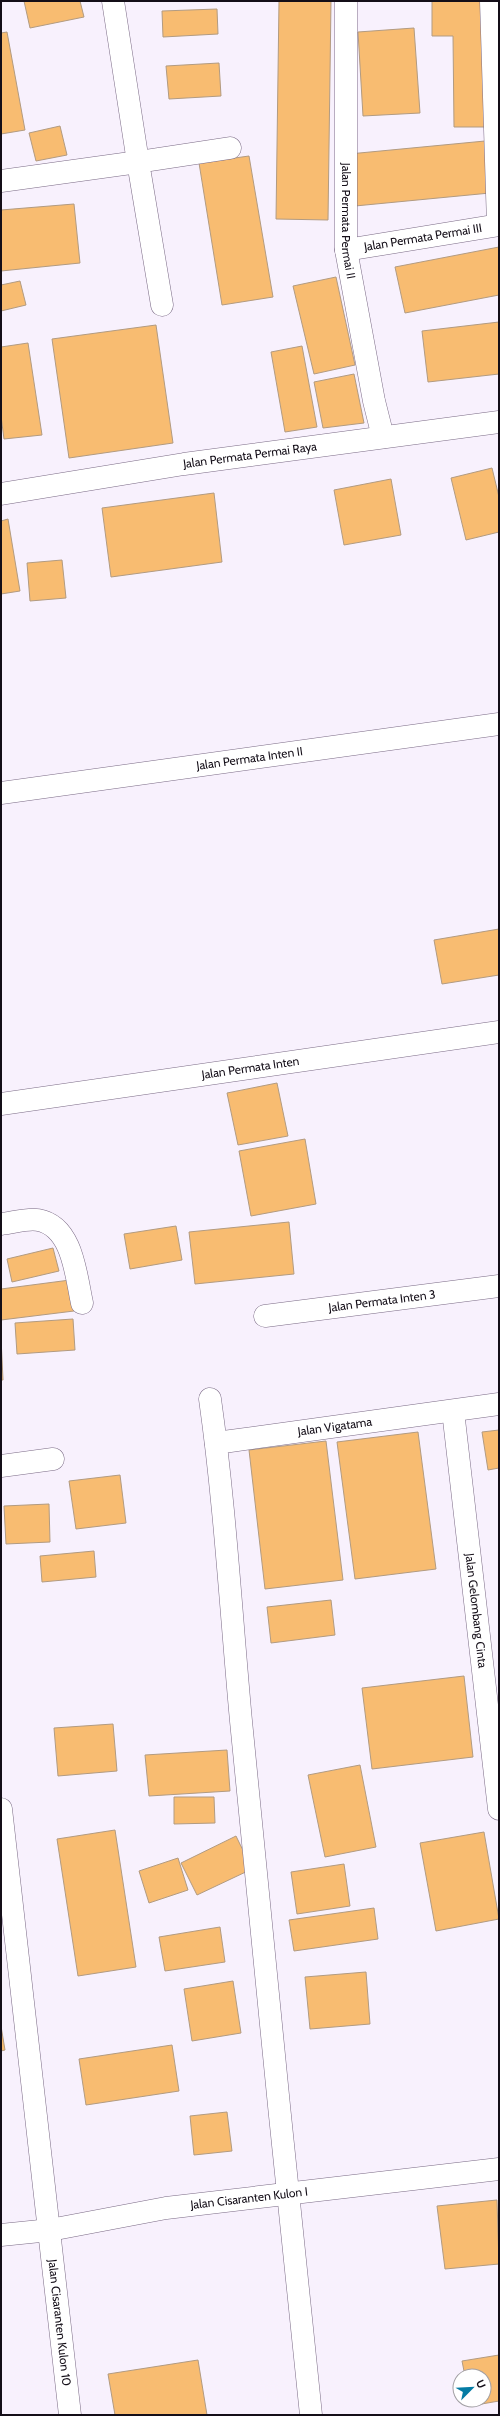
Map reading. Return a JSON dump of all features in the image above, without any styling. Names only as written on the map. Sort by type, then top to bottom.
[{"type":"street","points":[[113,1],[162,305]]},
{"type":"street","name":"Jalan Permata Permai II","points":[[346,1],[346,250],[374,401],[383,437]]},
{"type":"street","points":[[491,1],[495,62],[498,225]]},
{"type":"street","points":[[1,181],[230,148]]},
{"type":"street","name":"Jalan Permata Permai III","points":[[346,250],[498,225]]},
{"type":"street","name":"Jalan Permata Permai Raya","points":[[1,494],[184,464],[499,422]]},
{"type":"street","name":"Jalan Permata Inten II","points":[[1,793],[499,724]]},
{"type":"street","name":"Jalan Permata Inten","points":[[1,1104],[499,1032]]},
{"type":"street","points":[[1,1224],[38,1220],[55,1227],[70,1248],[82,1303]]},
{"type":"street","name":"Jalan Permata Inten 3","points":[[265,1316],[499,1286]]},
{"type":"street","points":[[210,1399],[216,1443],[229,1595],[287,2194],[311,2415]]},
{"type":"street","name":"Jalan Vigatama","points":[[216,1443],[453,1412],[499,1404]]},
{"type":"street","name":"Jalan Gelombang Cinta","points":[[453,1412],[499,1809]]},
{"type":"street","points":[[1,1466],[53,1459]]},
{"type":"street","name":"Jalan Cisaranten Kulon 10","points":[[1,1809],[70,2415]]},
{"type":"street","name":"Jalan Cisaranten Kulon I","points":[[1,2235],[50,2230],[166,2208],[499,2169]]},
{"type":"building","points":[[24,1],[80,1],[84,17],[30,28]]},
{"type":"building","points":[[279,1],[331,1],[328,220],[276,219]]},
{"type":"building","points":[[432,1],[482,1],[485,127],[454,127],[453,36],[432,36]]},
{"type":"building","points":[[217,9],[218,34],[163,37],[162,11]]},
{"type":"building","points":[[414,28],[420,113],[363,116],[358,32]]},
{"type":"building","points":[[7,32],[25,130],[1,134],[1,33]]},
{"type":"building","points":[[219,63],[221,96],[169,99],[166,66]]},
{"type":"building","points":[[60,126],[67,155],[36,161],[29,133]]},
{"type":"building","points":[[485,141],[490,193],[355,206],[349,154]]},
{"type":"building","points":[[249,156],[273,297],[222,305],[199,163]]},
{"type":"building","points":[[74,204],[80,263],[1,271],[1,210]]},
{"type":"building","points":[[499,247],[499,295],[405,313],[395,267]]},
{"type":"building","points":[[336,277],[355,365],[314,374],[293,286]]},
{"type":"building","points":[[20,281],[26,305],[1,311],[1,285]]},
{"type":"building","points":[[499,322],[499,374],[428,382],[422,331]]},
{"type":"building","points":[[156,325],[173,443],[69,458],[52,339]]},
{"type":"building","points":[[28,343],[42,435],[4,439],[1,416],[1,347]]},
{"type":"building","points":[[302,346],[317,427],[285,432],[271,352]]},
{"type":"building","points":[[354,374],[364,423],[323,428],[314,382]]},
{"type":"building","points":[[492,468],[499,497],[499,532],[466,540],[451,478]]},
{"type":"building","points":[[391,479],[401,535],[344,545],[334,490]]},
{"type":"building","points":[[214,493],[222,562],[111,577],[102,508]]},
{"type":"building","points":[[8,519],[20,591],[1,594],[1,521]]},
{"type":"building","points":[[62,560],[66,598],[30,601],[27,563]]},
{"type":"building","points":[[499,929],[499,975],[442,984],[434,940]]},
{"type":"building","points":[[277,1083],[288,1136],[238,1145],[227,1093]]},
{"type":"building","points":[[305,1139],[316,1204],[251,1216],[239,1151]]},
{"type":"building","points":[[289,1222],[294,1274],[195,1284],[189,1232]]},
{"type":"building","points":[[176,1226],[182,1260],[130,1269],[124,1234]]},
{"type":"building","points":[[53,1248],[59,1271],[12,1282],[7,1259]]},
{"type":"building","points":[[70,1280],[74,1311],[1,1320],[1,1289]]},
{"type":"building","points":[[73,1319],[75,1350],[17,1354],[15,1323]]},
{"type":"building","points":[[1,1338],[3,1380],[1,1380]]},
{"type":"building","points":[[499,1430],[499,1468],[488,1470],[482,1432]]},
{"type":"building","points":[[418,1432],[436,1569],[355,1579],[337,1442]]},
{"type":"building","points":[[326,1441],[343,1580],[265,1589],[249,1450]]},
{"type":"building","points":[[120,1475],[126,1523],[76,1529],[69,1481]]},
{"type":"building","points":[[49,1504],[50,1542],[6,1544],[4,1506]]},
{"type":"building","points":[[94,1551],[96,1577],[42,1582],[40,1556]]},
{"type":"building","points":[[331,1600],[335,1635],[271,1643],[267,1607]]},
{"type":"building","points":[[464,1676],[473,1757],[372,1769],[362,1688]]},
{"type":"building","points":[[113,1724],[117,1771],[58,1776],[54,1728]]},
{"type":"building","points":[[227,1750],[230,1791],[149,1796],[145,1755]]},
{"type":"building","points":[[360,1765],[376,1847],[325,1857],[308,1775]]},
{"type":"building","points":[[174,1797],[214,1797],[215,1823],[174,1824]]},
{"type":"building","points":[[115,1830],[136,1967],[78,1976],[57,1839]]},
{"type":"building","points":[[484,1832],[499,1919],[436,1931],[420,1843]]},
{"type":"building","points":[[236,1836],[252,1869],[197,1895],[181,1863]]},
{"type":"building","points":[[178,1858],[188,1890],[149,1903],[139,1871]]},
{"type":"building","points":[[344,1864],[350,1906],[297,1914],[291,1872]]},
{"type":"building","points":[[374,1908],[378,1939],[294,1951],[289,1920]]},
{"type":"building","points":[[220,1927],[225,1962],[165,1971],[159,1937]]},
{"type":"building","points":[[366,1972],[370,2024],[310,2029],[305,1977]]},
{"type":"building","points":[[233,1981],[241,2033],[192,2041],[184,1989]]},
{"type":"building","points":[[1,2026],[5,2050],[1,2051]]},
{"type":"building","points":[[172,2045],[179,2091],[86,2105],[79,2059]]},
{"type":"building","points":[[227,2112],[232,2151],[194,2155],[190,2116]]},
{"type":"building","points":[[497,2200],[499,2264],[445,2269],[437,2206]]},
{"type":"building","points":[[499,2355],[499,2401],[492,2402],[492,2368],[463,2368],[462,2361]]},
{"type":"building","points":[[198,2360],[207,2415],[115,2415],[108,2374]]}]
